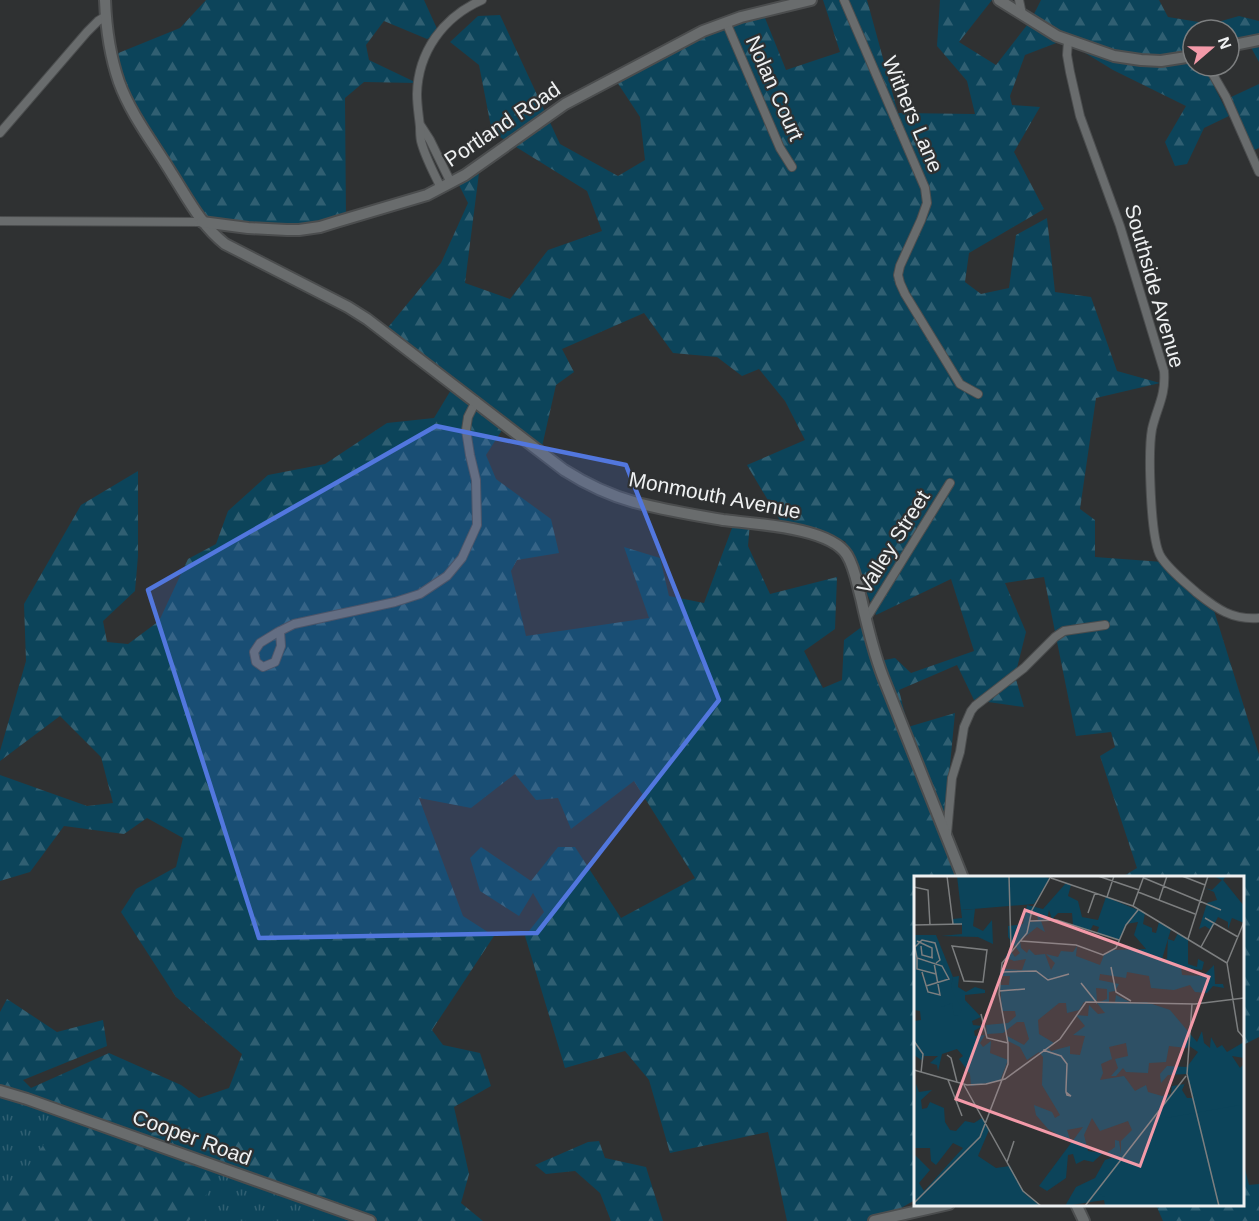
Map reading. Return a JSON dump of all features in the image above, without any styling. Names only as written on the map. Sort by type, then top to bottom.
[{"type":"street","name":"Monmouth Avenue","points":[[105,0],[111,53],[126,99],[202,222],[212,234],[231,248],[339,302],[367,319],[564,470],[596,488],[654,507],[722,519],[795,528],[835,544],[847,555],[876,659],[962,876]]},
{"type":"street","points":[[446,185],[430,140],[420,125],[417,107],[418,80],[433,39],[448,21],[465,8],[482,0]]},
{"type":"street","name":"Portland Road","points":[[202,222],[287,230],[320,227],[413,200],[474,169],[565,104],[703,31],[741,17],[811,0]]},
{"type":"street","name":"Withers Lane","points":[[844,0],[927,197],[921,220],[900,266],[898,275],[900,283],[960,384],[978,394]]},
{"type":"street","points":[[999,0],[1049,31],[1113,56],[1161,61],[1181,58]]},
{"type":"street","points":[[1019,0],[1022,14]]},
{"type":"street","points":[[0,133],[87,32],[106,16]]},
{"type":"street","name":"Nolan Court","points":[[726,22],[780,148],[792,167]]},
{"type":"street","points":[[1241,43],[1259,39]]},
{"type":"street","name":"Southside Avenue","points":[[1068,40],[1069,63],[1080,116],[1120,226],[1164,371],[1163,397],[1153,426],[1151,440],[1150,471],[1156,544],[1160,556],[1177,575],[1206,600],[1225,612],[1241,618],[1259,618]]},
{"type":"street","points":[[1215,78],[1226,97],[1259,172]]},
{"type":"street","points":[[0,221],[202,222]]},
{"type":"street","points":[[280,631],[281,646],[275,662],[263,667],[256,662],[254,652],[260,643],[280,631],[294,624],[395,602],[420,594],[447,576],[462,558],[477,525],[476,480],[466,430],[468,417],[476,401]]},
{"type":"street","name":"Valley Street","points":[[866,620],[950,483]]},
{"type":"street","points":[[947,835],[952,778],[960,752],[964,727],[971,711],[1024,668],[1055,637],[1065,631],[1105,625]]},
{"type":"street","name":"Cooper Road","points":[[0,1091],[370,1221]]},
{"type":"street","points":[[874,1221],[940,1206]]},
{"type":"street","points":[[1077,1206],[1084,1221]]},
{"type":"highlighted area","points":[[436,426],[626,465],[719,700],[537,933],[259,938],[148,590]]},
{"type":"green space","points":[[206,0],[424,0],[439,33],[427,39],[384,21],[366,45],[369,60],[417,83],[364,82],[345,98],[346,222],[292,232],[204,220],[130,106],[111,56],[180,28]]},
{"type":"green space","points":[[823,0],[867,0],[898,113],[975,114],[967,81],[937,46],[940,0],[992,0],[959,42],[996,65],[1031,20],[1041,0],[1159,0],[1168,17],[1181,19],[1181,78],[1210,78],[1229,116],[1204,128],[1187,164],[1175,166],[1165,142],[1186,106],[1113,70],[1064,40],[1025,55],[1010,96],[1012,105],[1040,107],[1014,152],[1044,209],[969,253],[965,282],[981,294],[1009,288],[1016,235],[1047,218],[1055,292],[1091,297],[1117,371],[1160,383],[1096,398],[1080,509],[1095,520],[1095,557],[1163,562],[1212,604],[1259,755],[1259,1037],[1244,1044],[1244,876],[1124,876],[1137,868],[1100,756],[1115,747],[1111,732],[1076,736],[1044,577],[1005,583],[1026,632],[1015,676],[1024,707],[974,700],[957,665],[899,690],[908,727],[955,713],[944,828],[965,876],[914,876],[914,1201],[881,1221],[787,1221],[768,1132],[670,1153],[649,1080],[625,1051],[565,1068],[525,936],[544,912],[533,893],[519,916],[480,891],[470,858],[481,847],[531,881],[558,847],[575,847],[621,918],[695,878],[634,781],[571,829],[558,798],[536,800],[515,774],[471,808],[419,798],[463,916],[494,936],[432,1030],[443,1045],[480,1053],[491,1086],[454,1107],[469,1174],[461,1203],[483,1221],[0,1221],[0,1012],[7,999],[57,1032],[103,1020],[107,1046],[23,1080],[31,1088],[109,1053],[181,1085],[199,1098],[229,1088],[242,1054],[176,997],[121,912],[136,889],[176,867],[183,838],[147,818],[124,834],[64,826],[30,872],[0,881],[0,775],[87,806],[113,803],[101,757],[60,716],[0,761],[0,751],[26,661],[24,604],[81,505],[138,471],[138,556],[135,591],[103,621],[107,642],[128,644],[159,621],[188,559],[216,544],[228,511],[268,475],[325,464],[387,423],[434,418],[454,385],[385,331],[441,263],[468,203],[457,181],[480,165],[465,283],[510,299],[548,250],[602,231],[587,191],[492,132],[479,65],[450,42],[478,16],[500,15],[560,144],[618,176],[645,160],[640,117],[615,79],[717,24],[763,13],[786,70],[840,52]],"holes":[[[644,313],[673,353],[717,357],[742,376],[759,369],[785,401],[805,440],[747,465],[785,529],[845,541],[876,615],[951,579],[974,651],[911,673],[895,658],[879,661],[867,623],[844,640],[842,680],[823,688],[804,651],[835,629],[837,577],[770,594],[748,546],[750,522],[735,520],[704,603],[669,596],[660,558],[624,547],[649,618],[526,636],[511,571],[517,560],[559,553],[551,519],[496,479],[486,455],[506,424],[541,451],[556,385],[574,372],[562,349]]]},
{"type":"green space","points":[[1239,16],[1259,21],[1259,62],[1248,42],[1241,43],[1241,18],[1232,18]]},
{"type":"green space","points":[[1259,84],[1259,148],[1252,151],[1229,98]]},
{"type":"green space","points":[[0,1097],[64,1116],[0,1206]]},
{"type":"green space","points":[[599,1141],[605,1158],[646,1167],[663,1221],[611,1221],[600,1193],[575,1171],[546,1174],[535,1165],[588,1142]]},
{"type":"green space","points":[[1244,1165],[1249,1185],[1259,1184],[1259,1221],[1163,1221],[1156,1206],[1244,1206]]},
{"type":"green space","points":[[221,1172],[361,1221],[189,1221]]}]
